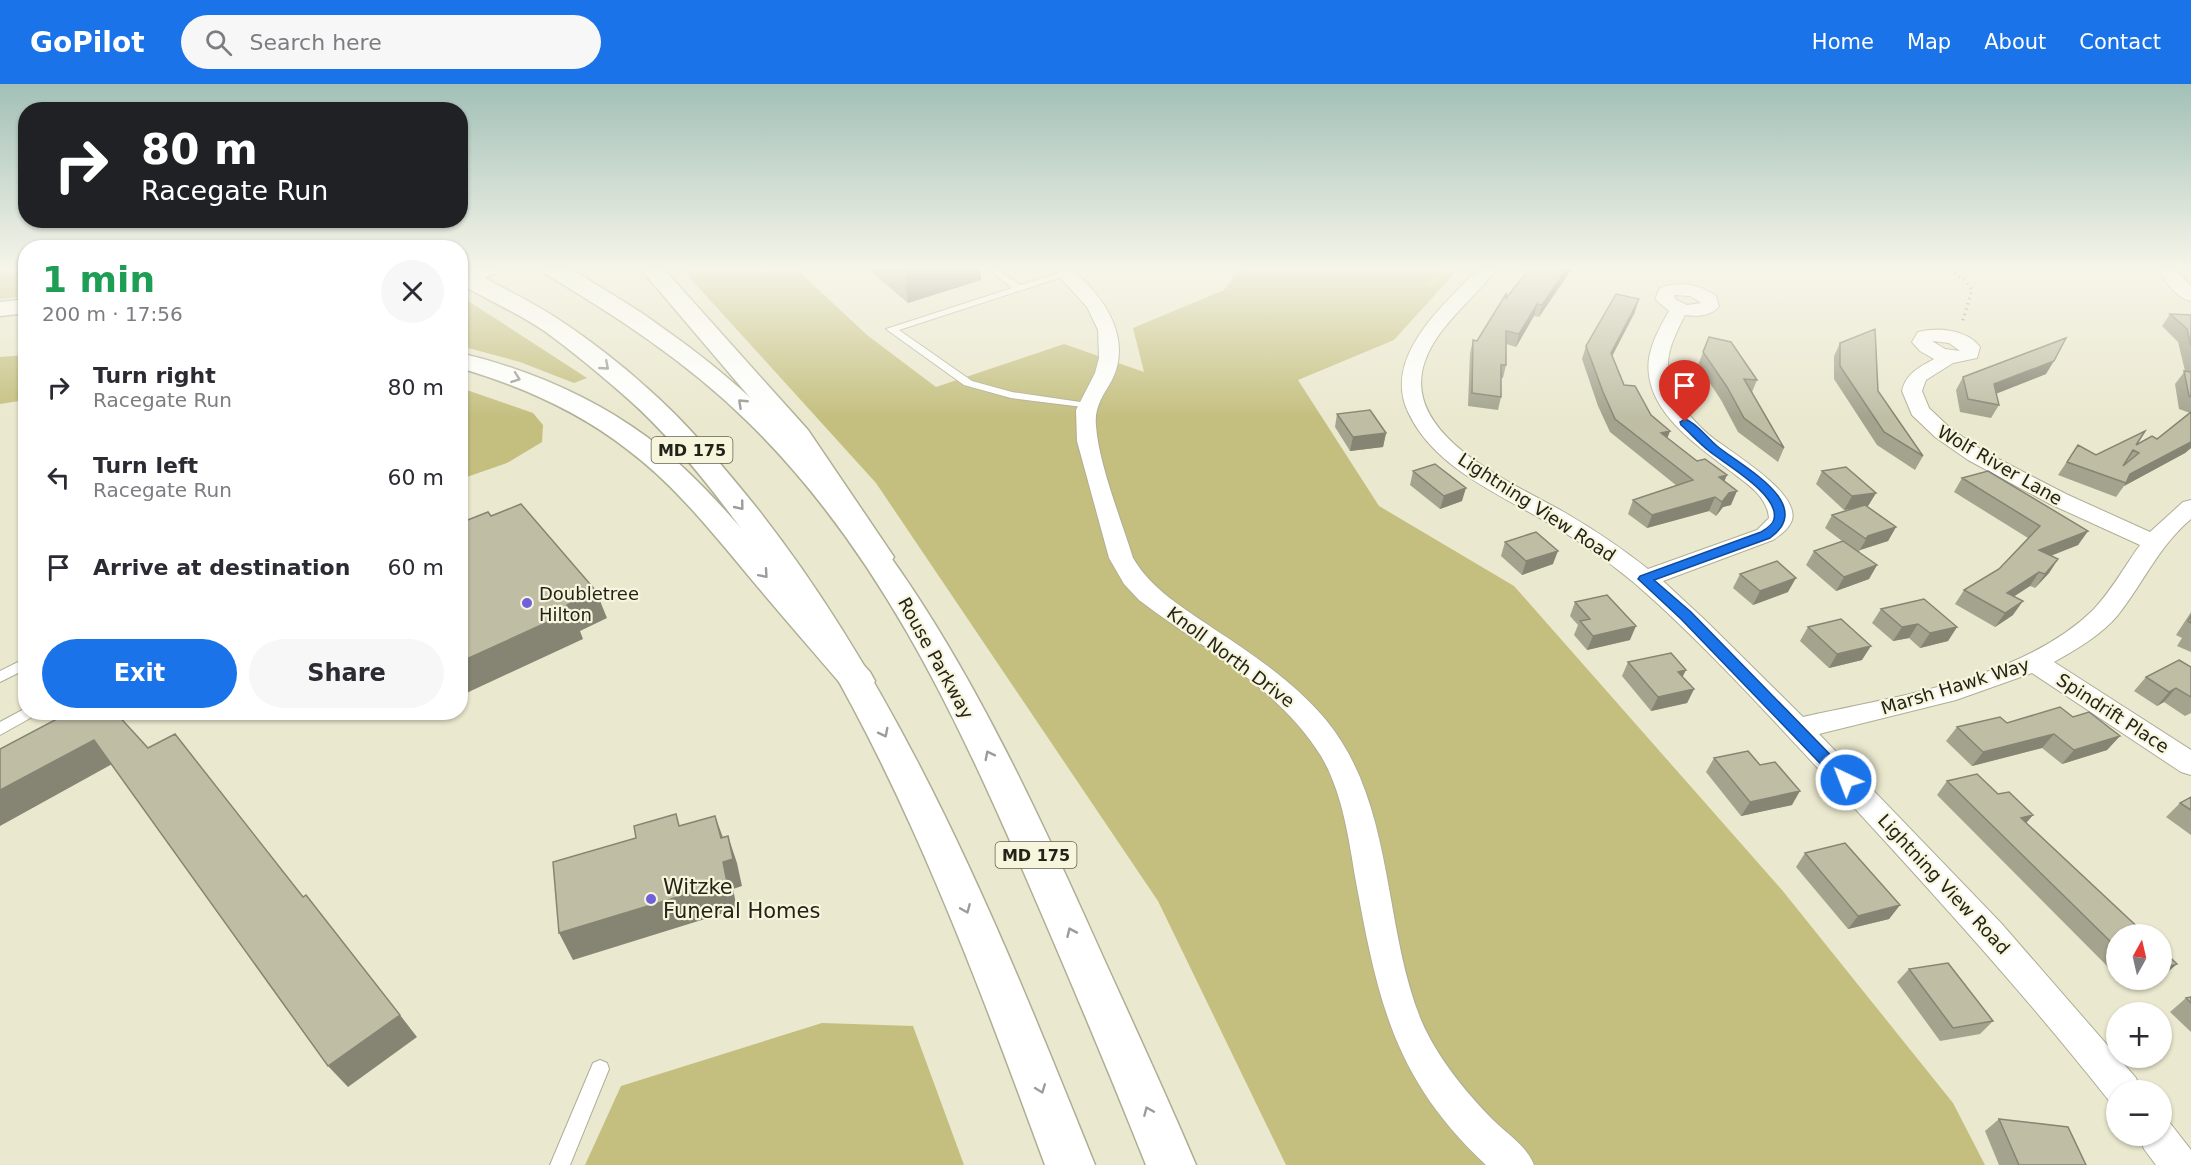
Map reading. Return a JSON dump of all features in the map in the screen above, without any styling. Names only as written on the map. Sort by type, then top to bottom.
[{"type":"main road","name":"MD 175","points":[[537,317],[599,360],[649,404],[705,463],[758,528],[794,579],[858,681],[931,827],[1031,1062],[1070,1165]]},
{"type":"main road","name":"Rouse Parkway","points":[[635,317],[713,375],[782,441],[838,504],[878,557],[936,652],[1013,802],[1171,1165]]},
{"type":"main road","points":[[694,317],[798,436],[878,557]]},
{"type":"main road","points":[[0,324],[18,324]]},
{"type":"main road","points":[[468,362],[524,380],[597,416],[668,467],[699,499],[858,681]]},
{"type":"street","points":[[1087,406],[1104,375],[1109,358],[1110,341],[1103,317]]},
{"type":"street","name":"Lightning View Road","points":[[1445,317],[1417,354],[1412,372],[1410,390],[1417,409],[1429,429],[1449,451],[1471,468],[1599,544],[1645,579],[1686,616],[1797,729],[2013,958],[2070,1022],[2115,1080]]},
{"type":"street","points":[[1645,579],[1765,535],[1776,527],[1781,519],[1779,507],[1772,495],[1762,484],[1701,438],[1685,422],[1665,391],[1660,377],[1661,348],[1676,317]]},
{"type":"street","name":"Wolf River Lane","points":[[1949,346],[1944,362],[1920,374],[1911,392],[1914,404],[1931,424],[1957,444],[2045,493],[2154,542]]},
{"type":"street","name":"Knoll North Drive","points":[[1087,406],[1088,446],[1121,558],[1133,578],[1148,594],[1296,703],[1333,752],[1346,779],[1360,821],[1393,984],[1407,1028],[1430,1068],[1460,1112],[1515,1165]]},
{"type":"street","name":"Marsh Hawk Way","points":[[1797,729],[1922,699],[1984,681],[2035,662],[2072,641],[2099,619],[2122,594],[2154,542],[2191,507]]},
{"type":"street","name":"Spindrift Place","points":[[2035,662],[2191,764]]},
{"type":"street","points":[[2165,1146],[2179,1165]]},
{"type":"lane","points":[[926,317],[891,328],[968,383],[1011,395],[1087,406]]},
{"type":"lane","points":[[0,677],[18,667]]},
{"type":"lane","points":[[0,729],[18,718]]},
{"type":"lane","points":[[560,1165],[600,1069]]},
{"type":"path","points":[[1949,346],[1959,332],[1965,317]]},
{"type":"shaded area","points":[[468,317],[494,317],[587,378],[574,383],[520,362],[468,348]]},
{"type":"shaded area","points":[[726,317],[848,317],[867,335],[936,387],[1064,344],[1144,372],[1133,328],[1158,317],[1414,317],[1394,340],[1298,380],[1379,506],[1514,586],[1782,890],[1953,1103],[1985,1165],[1286,1165],[1158,901],[876,483]]},
{"type":"shaded area","points":[[18,356],[18,401],[0,404],[0,357]]},
{"type":"shaded area","points":[[468,390],[533,413],[543,425],[542,442],[507,463],[468,477]]},
{"type":"shaded area","points":[[822,1023],[913,1026],[964,1165],[585,1165],[621,1086]]},
{"type":"building","points":[[1492,317],[1529,317],[1519,334],[1506,331],[1506,365],[1501,365],[1501,397],[1472,393],[1473,340],[1477,341]]},
{"type":"building","points":[[1602,317],[1629,317],[1611,353],[1624,385],[1635,386],[1651,415],[1670,431],[1661,433],[1697,461],[1705,459],[1727,475],[1719,477],[1737,491],[1729,493],[1722,502],[1715,497],[1652,515],[1633,500],[1693,480],[1615,419],[1586,346]]},
{"type":"building","points":[[2174,317],[2191,317],[2191,346],[2187,329]]},
{"type":"building","points":[[1875,329],[1878,391],[1923,456],[1884,432],[1840,366],[1840,343]]},
{"type":"building","points":[[1709,337],[1731,342],[1757,380],[1744,379],[1784,448],[1744,418],[1727,387],[1703,352]]},
{"type":"building","points":[[2066,338],[2054,361],[1994,384],[1999,405],[1968,399],[1963,377]]},
{"type":"building","points":[[2184,371],[2191,372],[2191,397],[2189,396]]},
{"type":"building","points":[[1370,410],[1386,433],[1353,437],[1337,414]]},
{"type":"building","points":[[2191,412],[2191,442],[2130,474],[2126,483],[2067,462],[2078,445],[2096,455],[2145,431],[2136,445],[2152,436],[2157,439]],"holes":[[[2133,450],[2139,453],[2123,466]]]},
{"type":"building","points":[[1435,464],[1466,488],[1444,496],[1413,471]]},
{"type":"building","points":[[1846,467],[1876,493],[1852,496],[1822,471]]},
{"type":"building","points":[[1988,471],[2088,531],[2039,550],[2058,559],[2045,574],[2039,572],[2007,593],[2023,601],[2005,613],[1964,590],[1999,569],[2040,526],[1962,478]]},
{"type":"building","name":"Doubletree Hilton","points":[[521,504],[596,591],[567,605],[572,611],[468,658],[468,520],[488,512],[491,516]]},
{"type":"building","points":[[1865,505],[1896,527],[1868,536],[1866,539],[1832,515]]},
{"type":"building","points":[[1536,532],[1558,551],[1526,561],[1505,542]]},
{"type":"building","points":[[1843,541],[1877,565],[1844,577],[1814,551]]},
{"type":"building","points":[[1777,561],[1796,578],[1760,591],[1740,574]]},
{"type":"building","points":[[1607,595],[1636,626],[1593,636],[1580,621],[1590,619],[1575,602]]},
{"type":"building","points":[[1924,599],[1957,627],[1930,633],[1918,624],[1902,627],[1881,609]]},
{"type":"building","points":[[1841,619],[1871,646],[1837,654],[1808,627]]},
{"type":"building","points":[[1671,653],[1686,670],[1678,672],[1694,689],[1658,697],[1628,662]]},
{"type":"building","points":[[2179,660],[2191,667],[2191,697],[2176,688],[2169,692],[2146,677]]},
{"type":"building","points":[[2060,707],[2073,717],[2089,712],[2120,736],[2074,750],[2054,734],[1983,752],[1957,727],[2000,717],[2007,723]]},
{"type":"building","points":[[55,720],[122,720],[148,748],[175,734],[303,897],[306,895],[400,1015],[328,1066],[94,740],[0,790],[0,749]]},
{"type":"building","points":[[1748,751],[1760,765],[1775,762],[1800,791],[1750,802],[1714,758]]},
{"type":"building","points":[[1977,774],[1998,794],[2009,792],[2033,815],[2021,818],[2134,924],[2106,924],[2106,937],[1947,781]]},
{"type":"building","points":[[2191,797],[2191,810],[2180,803]]},
{"type":"building","points":[[676,814],[679,826],[715,816],[721,838],[728,836],[733,859],[723,862],[727,882],[559,933],[553,862],[636,838],[634,826]]},
{"type":"building","points":[[1845,843],[1900,905],[1858,916],[1805,853]]},
{"type":"building","points":[[1948,963],[1993,1021],[1953,1028],[1909,969]]},
{"type":"building","points":[[1999,1119],[2068,1127],[2086,1165],[2019,1165]]},
{"type":"place","name":"Doubletree Hilton","points":[[527,603]]},
{"type":"place","name":"Witzke Funeral Homes","points":[[651,899]]},
{"type":"route","points":[[1685,422],[1712,448],[1762,484],[1779,507],[1781,519],[1776,527],[1765,535],[1645,579],[1686,616],[1846,780]]}]
